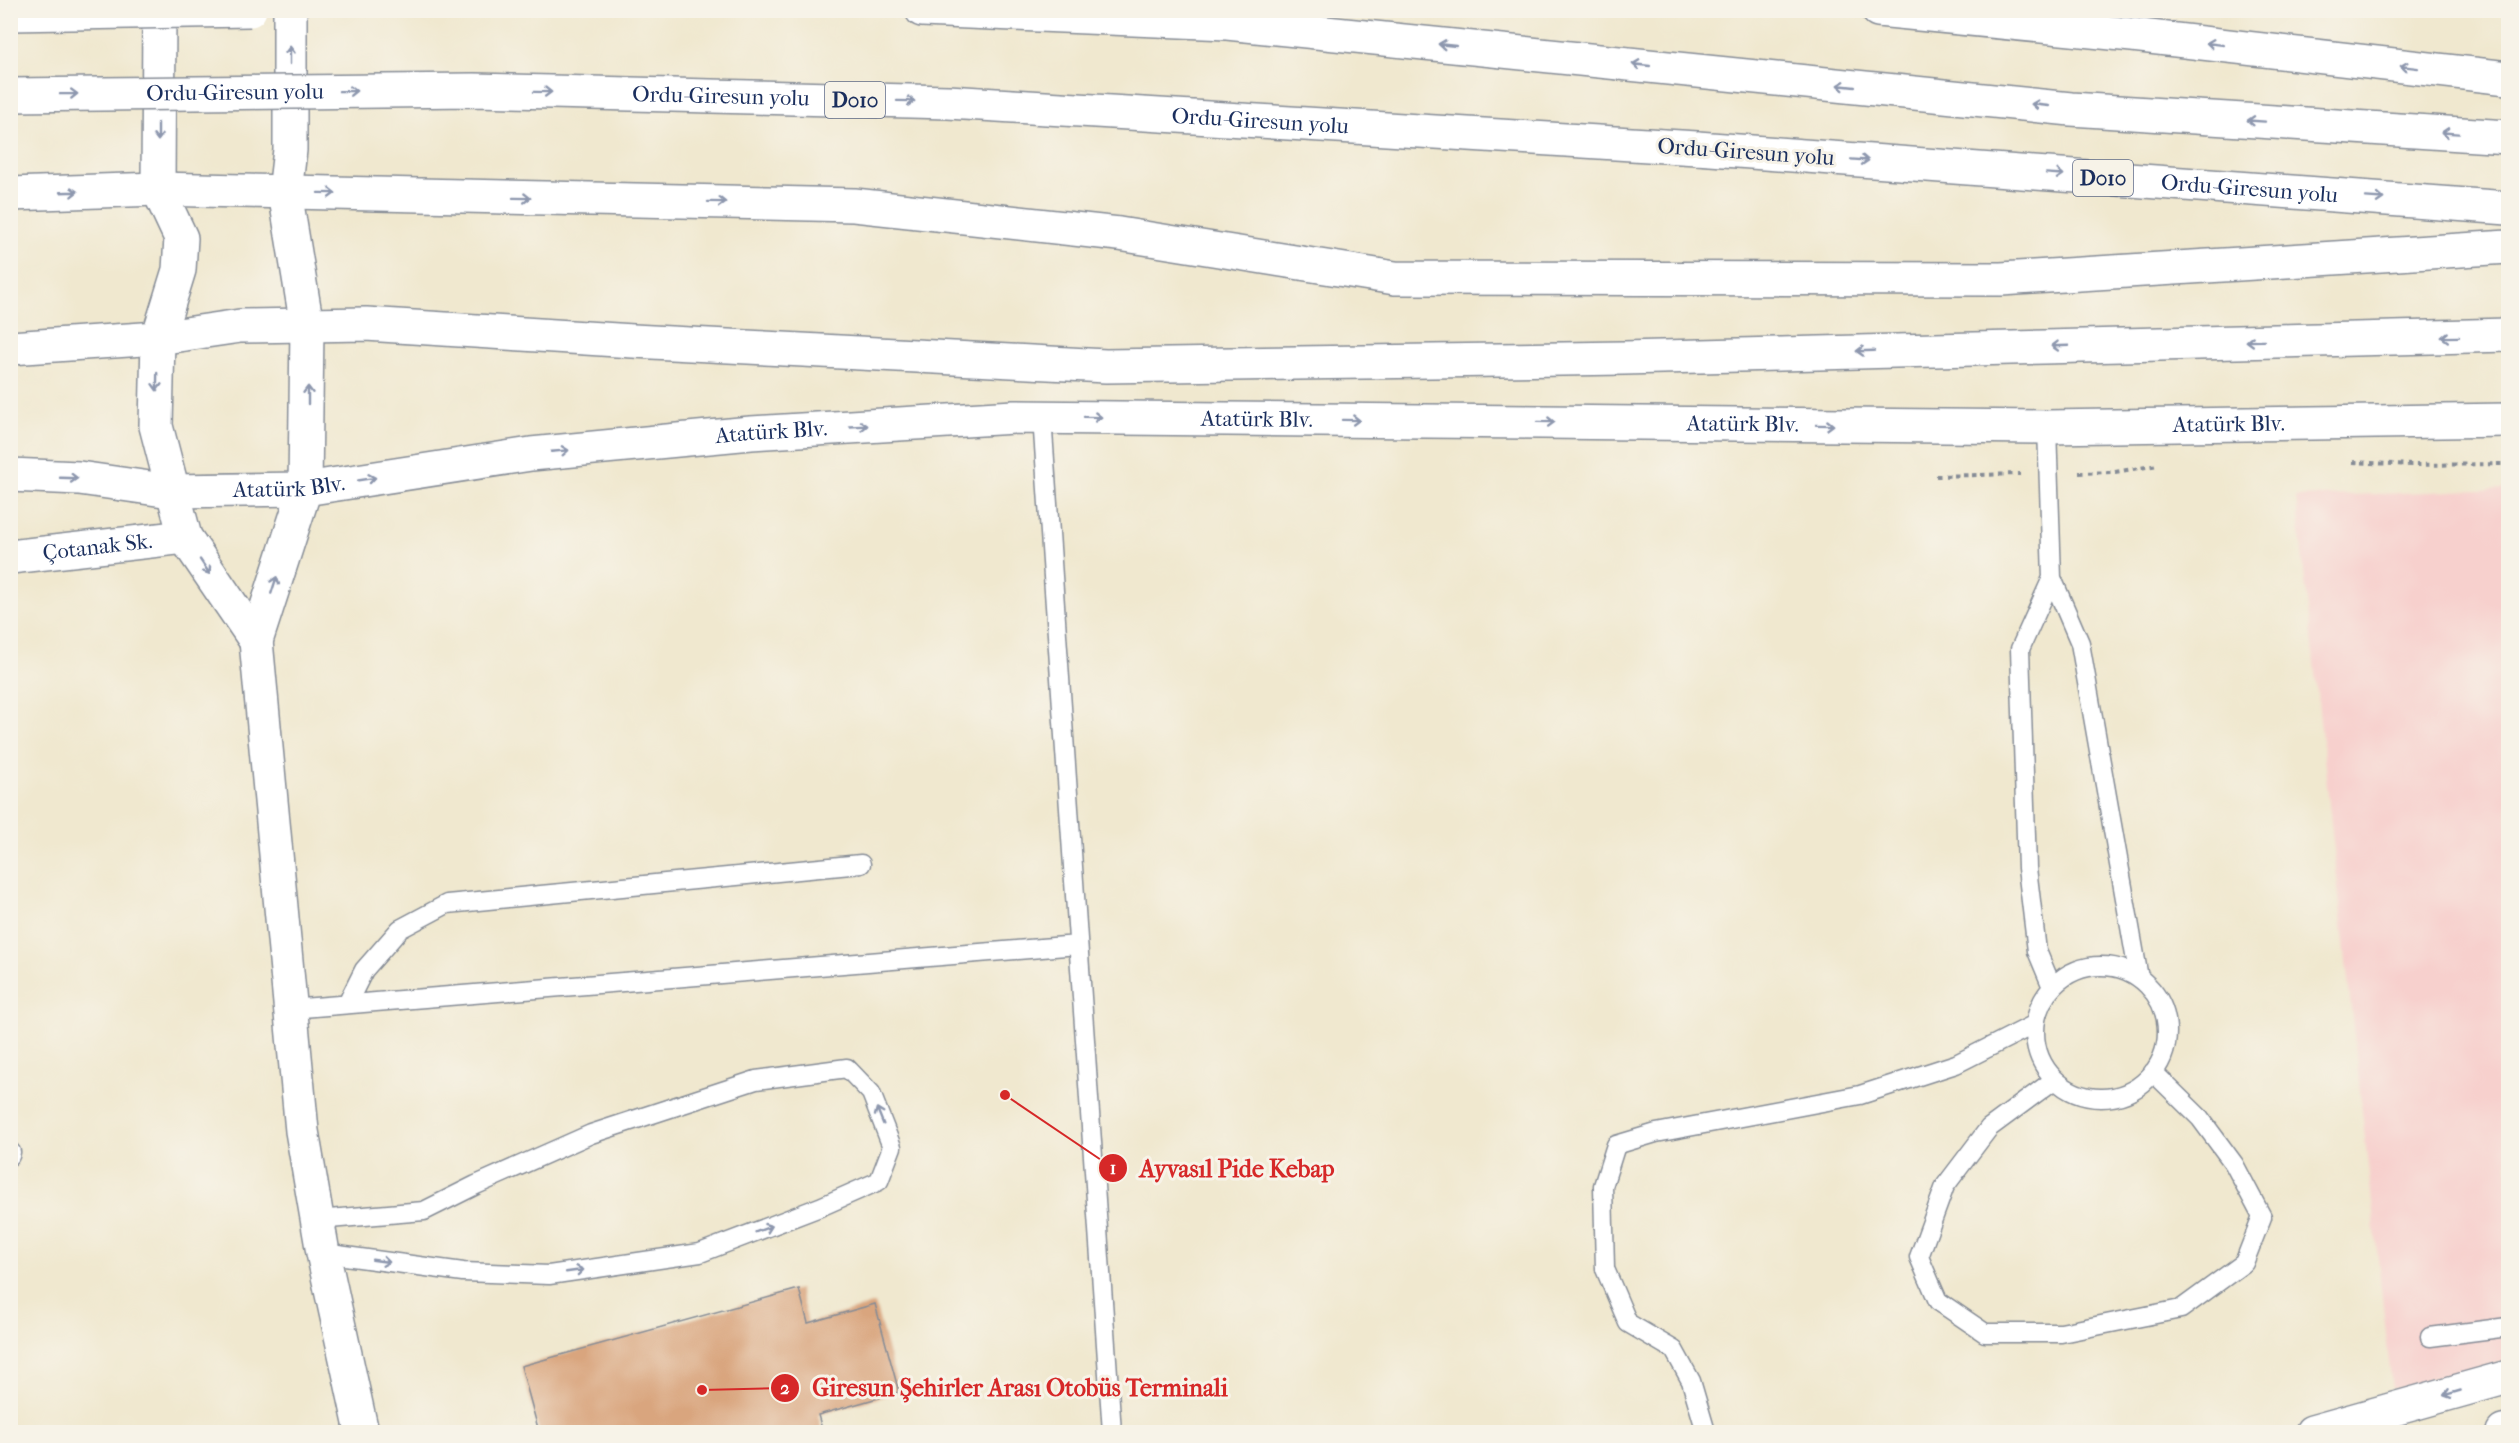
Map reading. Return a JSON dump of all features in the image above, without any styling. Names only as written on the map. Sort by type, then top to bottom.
[{"type":"main road","points":[[159,10],[158,189],[181,238],[179,270],[158,338],[156,426],[184,537],[256,641]]},
{"type":"main road","points":[[10,14],[250,10]]},
{"type":"main road","points":[[290,10],[290,150],[285,192],[307,326],[305,489],[256,641],[302,1131],[323,1253],[362,1432]]},
{"type":"main road","points":[[922,10],[1227,23],[2071,108],[2508,137]]},
{"type":"main road","points":[[1878,10],[2132,35],[2508,78]]},
{"type":"main road","name":"Ordu-Giresun yolu","points":[[10,95],[474,90],[948,102],[1697,148],[2508,208]]},
{"type":"main road","points":[[10,194],[158,189],[854,205],[1119,234],[1395,278],[2001,279],[2508,247]]},
{"type":"main road","points":[[10,348],[158,338],[240,326],[366,324],[633,341],[1106,366],[1624,358],[2508,335]]},
{"type":"main road","name":"Atatürk Blv.","points":[[10,475],[79,478],[171,491],[305,489],[543,452],[751,433],[1042,417],[2047,428],[2508,420]]},
{"type":"main road","name":"Çotanak Sk.","points":[[10,557],[184,537]]},
{"type":"main road","points":[[2312,1432],[2508,1377]]},
{"type":"main road","points":[[2503,1432],[2508,1431]]},
{"type":"lane","points":[[1042,417],[1112,1432]]},
{"type":"lane","points":[[2047,428],[2052,578],[2080,643],[2139,978]]},
{"type":"lane","points":[[2052,578],[2020,649],[2027,868],[2037,951],[2052,987]]},
{"type":"lane","points":[[347,1004],[364,970],[400,929],[447,904],[861,864]]},
{"type":"lane","points":[[290,1009],[1078,945]]},
{"type":"lane","points":[[2105,966],[2123,970],[2139,978],[2152,990],[2161,1005],[2166,1022],[2167,1040],[2162,1057],[2153,1072],[2125,1095],[2106,1098],[2088,1098],[2071,1092],[2054,1080],[2042,1064],[2036,1044],[2035,1024],[2041,1004],[2052,987],[2068,975],[2088,968],[2105,966]]},
{"type":"lane","points":[[1706,1432],[1691,1381],[1674,1350],[1628,1323],[1605,1269],[1603,1186],[1616,1145],[1656,1133],[1860,1095],[1956,1064],[2035,1024]]},
{"type":"lane","points":[[317,1220],[424,1211],[476,1185],[591,1134],[756,1080],[847,1068],[871,1093],[892,1147],[879,1181],[820,1207],[700,1253],[549,1275],[463,1272],[323,1253]]},
{"type":"lane","points":[[2054,1080],[1989,1128],[1945,1186],[1919,1257],[1938,1301],[1985,1332],[2061,1333],[2181,1309],[2244,1263],[2262,1217],[2234,1164],[2200,1118],[2153,1072]]},
{"type":"lane","points":[[10,1156],[11,1152]]},
{"type":"lane","points":[[2430,1337],[2508,1327]]},
{"type":"path","points":[[2342,462],[2411,465],[2508,464]]},
{"type":"path","points":[[1936,476],[2115,471],[2159,465]]},
{"type":"shaded area","points":[[2508,489],[2508,1361],[2392,1389],[2296,497]]},
{"type":"building","points":[[799,1289],[808,1323],[875,1304],[899,1392],[818,1415],[822,1429],[809,1432],[539,1432],[521,1366]]},
{"type":"place","name":"Ayvasıl Pide Kebap","points":[[1005,1095]]},
{"type":"place","name":"Giresun Şehirler Arası Otobüs Terminali","points":[[702,1390]]}]
